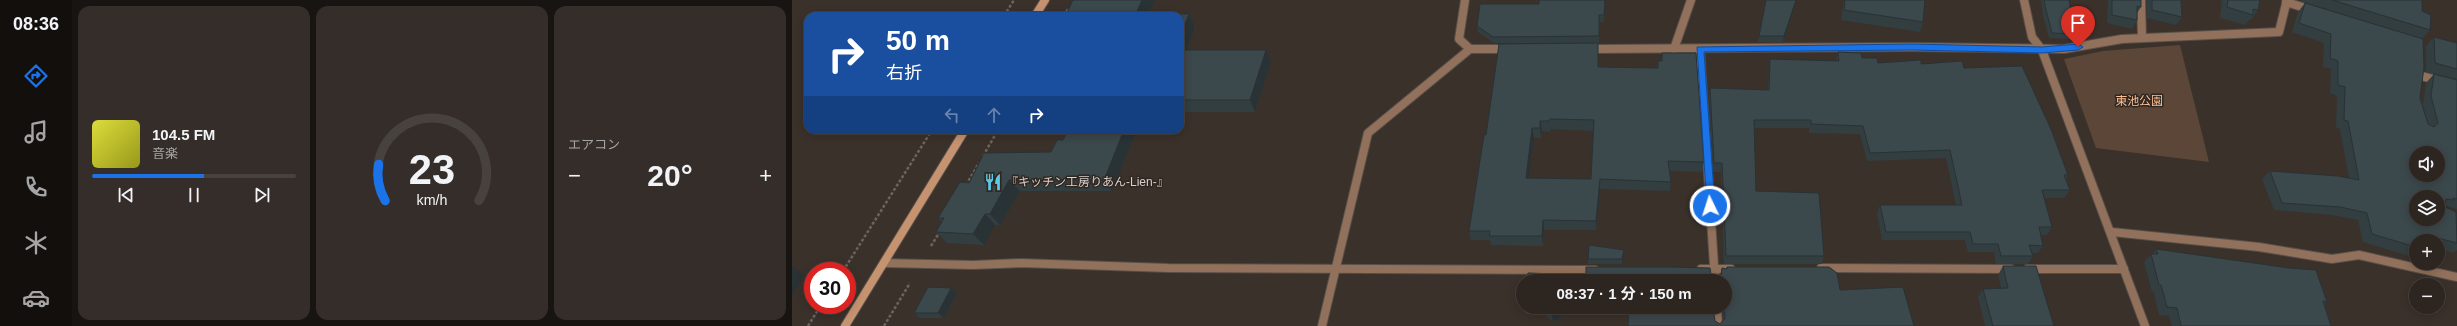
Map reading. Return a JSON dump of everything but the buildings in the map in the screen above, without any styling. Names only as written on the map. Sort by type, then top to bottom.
[{"type":"street","points":[[1038,12],[1045,0]]},
{"type":"street","points":[[1465,0],[1459,39],[1470,49]]},
{"type":"street","points":[[1674,49],[1691,0]]},
{"type":"street","points":[[2024,0],[2032,36],[2042,50],[2112,232],[2145,326]]},
{"type":"street","points":[[2141,0],[2142,38]]},
{"type":"street","points":[[1580,49],[1912,47],[2064,50],[2122,39],[2280,32],[2286,1],[2324,14]]},
{"type":"street","points":[[1322,326],[1368,133],[1470,49],[1517,49]]},
{"type":"street","points":[[1700,49],[1714,274]]},
{"type":"street","points":[[2421,76],[2457,85]]},
{"type":"street","points":[[845,326],[963,134]]},
{"type":"street","points":[[2112,232],[2259,247],[2332,259],[2359,255],[2457,277]]},
{"type":"street","points":[[884,263],[973,265],[1021,263],[1168,268],[1335,270],[1604,270]]},
{"type":"street","points":[[1690,269],[1738,269]]},
{"type":"street","points":[[1809,269],[2124,269]]},
{"type":"street","points":[[1717,314],[1718,326]]},
{"type":"path","points":[[1006,12],[1014,0]]},
{"type":"path","points":[[1066,12],[1070,5]]},
{"type":"path","points":[[849,262],[929,134]]},
{"type":"path","points":[[963,190],[996,134]]},
{"type":"path","points":[[884,326],[940,231]]},
{"type":"path","points":[[808,326],[815,314]]},
{"type":"green space","name":"東池公園","points":[[2180,45],[2209,162],[2096,148],[2064,59],[2103,51]]},
{"type":"place","name":"『キッチン工房りあん-Lien-』","points":[[993,182]]},
{"type":"route","points":[[1710,206],[1700,49],[1912,47],[2064,50],[2078,47]]}]
